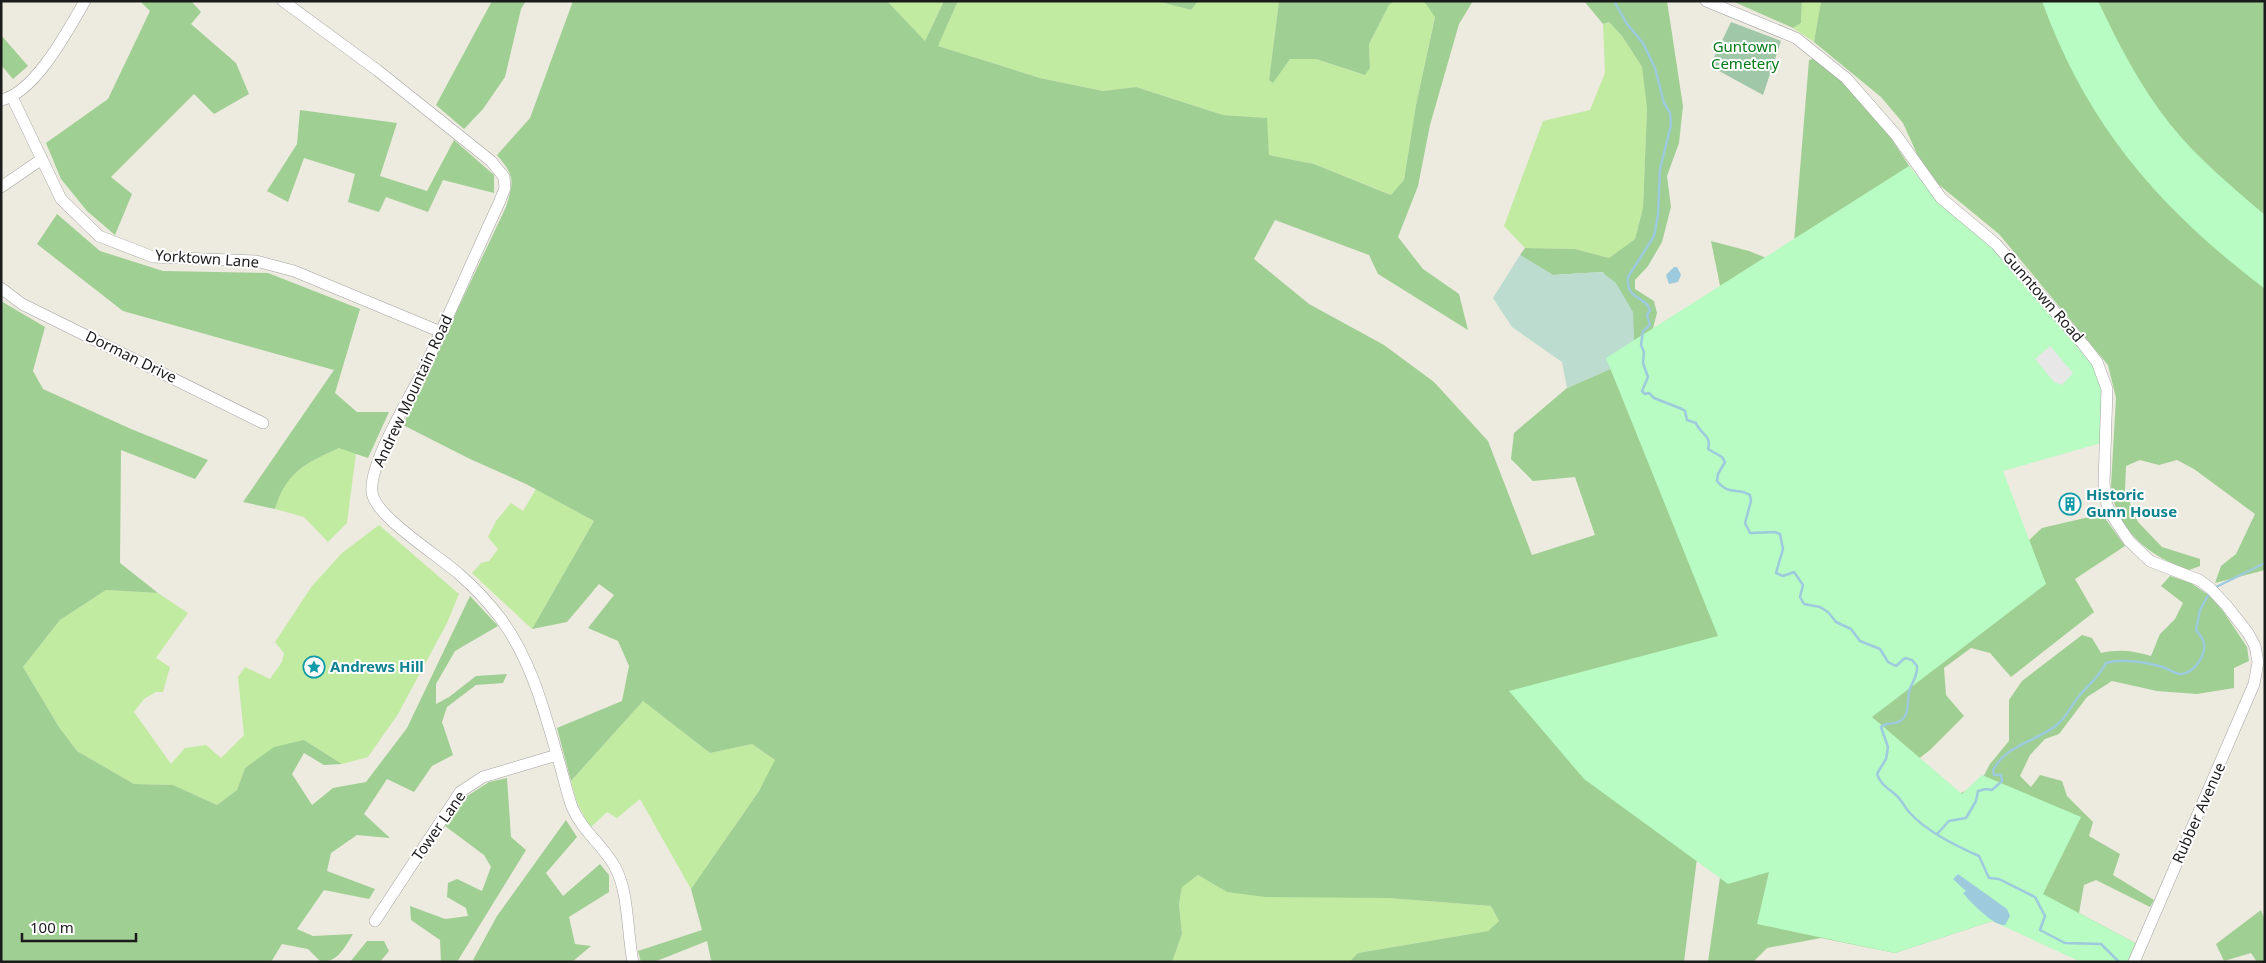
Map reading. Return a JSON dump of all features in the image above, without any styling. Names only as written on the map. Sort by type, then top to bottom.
[{"type":"street","points":[[6,99],[51,60],[85,1]]},
{"type":"street","name":"Andrew Mountain Road","points":[[284,1],[405,92],[490,161],[504,177],[504,193],[380,458],[373,479],[373,499],[385,516],[461,576],[492,608],[511,633],[530,669],[575,814],[611,860],[618,874],[623,889],[633,962]]},
{"type":"street","name":"Gunntown Road","points":[[1706,1],[1796,38],[1846,78],[1896,135],[1941,198],[1996,244],[2083,344],[2097,362],[2107,389],[2104,483],[2107,506],[2111,514],[2129,541],[2150,561],[2195,578],[2212,590],[2241,623],[2259,654]]},
{"type":"street","name":"Yorktown Lane","points":[[6,99],[42,159],[61,199],[100,236],[153,258],[256,260],[294,271],[440,332]]},
{"type":"street","points":[[1,187],[42,159]]},
{"type":"street","name":"Dorman Drive","points":[[1,288],[22,304],[263,422]]},
{"type":"street","name":"Rubber Avenue","points":[[2138,960],[2260,676],[2259,654]]},
{"type":"street","name":"Tower Lane","points":[[375,921],[460,792],[483,777],[557,755]]},
{"type":"green space","points":[[140,1],[191,1],[201,12],[191,24],[236,63],[249,94],[214,114],[194,94],[111,177],[132,194],[115,235],[87,211],[61,179],[46,143],[108,99],[150,11]]},
{"type":"green space","points":[[492,1],[526,1],[521,9],[505,77],[483,109],[464,129],[436,105]]},
{"type":"green space","points":[[573,1],[887,1],[925,41],[944,1],[958,1],[938,46],[1040,78],[1103,91],[1136,87],[1223,115],[1267,118],[1269,155],[1314,164],[1391,195],[1404,180],[1416,105],[1435,17],[1424,1],[1473,1],[1459,24],[1430,125],[1418,186],[1398,237],[1423,269],[1459,294],[1468,330],[1378,274],[1369,255],[1275,220],[1254,259],[1309,304],[1384,345],[1434,382],[1488,441],[1532,555],[1595,535],[1575,477],[1533,481],[1511,459],[1514,433],[1567,388],[1635,358],[1603,272],[1553,275],[1520,255],[1525,248],[1575,249],[1609,258],[1635,239],[1643,208],[1647,109],[1642,67],[1622,36],[1609,22],[1603,24],[1584,1],[1667,1],[1683,106],[1679,143],[1667,176],[1671,207],[1662,242],[1648,266],[1635,280],[1635,289],[1654,301],[1657,313],[1650,340],[1728,325],[1711,241],[1749,251],[1781,264],[1756,388],[1684,962],[1349,962],[1358,953],[1488,931],[1499,921],[1491,906],[1388,898],[1265,897],[1227,892],[1198,875],[1182,887],[1179,904],[1182,934],[1172,962],[710,962],[707,941],[654,962],[641,962],[638,951],[702,930],[691,889],[759,791],[775,760],[752,744],[710,753],[643,701],[571,781],[557,728],[622,701],[629,666],[618,641],[588,628],[614,595],[599,584],[567,622],[532,629],[594,521],[526,484],[470,459],[403,425],[506,207],[511,179],[507,168],[497,155],[530,118]]},
{"type":"green space","points":[[887,1],[944,1],[925,41]]},
{"type":"green space","points":[[958,1],[1157,1],[1191,10],[1198,1],[1279,1],[1269,80],[1290,59],[1316,59],[1365,75],[1370,67],[1369,44],[1389,5],[1394,1],[1424,1],[1435,16],[1416,105],[1404,180],[1392,195],[1314,164],[1269,155],[1266,118],[1223,115],[1136,87],[1103,91],[1040,78],[938,46]]},
{"type":"green space","points":[[1157,1],[1198,1],[1191,10]]},
{"type":"green space","points":[[1279,1],[1394,1],[1389,5],[1369,44],[1370,68],[1365,75],[1316,59],[1290,59],[1273,83],[1269,80]]},
{"type":"green space","points":[[1732,1],[1802,1],[1801,23],[1793,28]]},
{"type":"green space","points":[[1802,1],[1821,1],[1814,42],[1793,28],[1801,23]]},
{"type":"green space","points":[[1821,1],[2067,1],[2265,260],[2265,570],[2215,583],[2221,566],[2236,554],[2255,514],[2194,469],[2177,460],[2159,465],[2140,460],[2126,466],[2125,491],[2138,522],[2162,547],[2200,559],[2200,566],[2189,570],[2161,557],[2136,539],[2127,528],[2119,515],[2111,485],[2116,398],[2108,365],[1999,234],[1938,184],[1917,154],[1903,123],[1881,97],[1814,42]]},
{"type":"green space","points":[[2042,1],[2098,1],[2140,80],[2159,110],[2180,137],[2265,215],[2265,289],[2192,228],[2160,196],[2131,162],[2105,126],[2081,87],[2060,46]]},
{"type":"green space","points":[[2080,1],[2265,1],[2265,247],[2249,235]]},
{"type":"green space","points":[[1609,22],[1622,36],[1642,67],[1647,109],[1643,208],[1635,239],[1609,258],[1575,249],[1525,248],[1504,226],[1543,121],[1590,110],[1605,73],[1603,24]]},
{"type":"green space","name":"Guntown Cemetery","points":[[1731,22],[1781,41],[1763,95],[1710,66]]},
{"type":"green space","points":[[1,35],[28,66],[13,79],[1,65]]},
{"type":"green space","points":[[1816,58],[1839,78],[1878,118],[1915,175],[1930,191],[1996,454],[2012,556],[2042,528],[2102,514],[2125,546],[2075,579],[2094,612],[2011,677],[1990,653],[1971,648],[1944,668],[1946,695],[1964,716],[1930,750],[1894,778],[1950,798],[1979,785],[1990,764],[2009,741],[2009,700],[2022,681],[2082,635],[2092,638],[2101,653],[2126,651],[2151,656],[2160,634],[2175,619],[2183,603],[2161,586],[2170,576],[2191,583],[2210,596],[2223,611],[2247,647],[2249,661],[2234,668],[2234,688],[2197,694],[2157,691],[2112,681],[2087,697],[2059,734],[2045,739],[2030,755],[2020,776],[2031,787],[2040,775],[2062,781],[2067,796],[2093,822],[2089,836],[2120,854],[2113,875],[2154,900],[2150,907],[2096,880],[2084,885],[2079,913],[2135,943],[2127,962],[2097,962],[1992,921],[1895,953],[1821,938],[1767,948],[1753,962],[1708,962],[1754,638],[1790,291],[1809,60]]},
{"type":"green space","points":[[300,110],[397,123],[380,176],[427,191],[454,140],[494,175],[494,193],[443,180],[428,212],[386,197],[379,212],[348,202],[355,174],[304,158],[288,202],[267,191],[297,144]]},
{"type":"green space","points":[[1909,166],[1930,191],[1983,236],[2096,369],[2102,387],[2101,443],[2003,471],[2046,584],[1872,717],[1962,794],[1982,775],[2081,817],[2043,894],[2135,943],[2127,962],[2081,962],[1992,921],[1895,953],[1757,924],[1769,872],[1728,884],[1584,779],[1509,691],[1718,636],[1606,358]]},
{"type":"green space","points":[[57,214],[100,251],[163,271],[268,273],[360,309],[335,393],[357,412],[389,412],[368,458],[339,448],[307,464],[291,477],[275,509],[243,502],[334,370],[123,311],[37,244]]},
{"type":"green space","points":[[1520,255],[1553,275],[1602,272],[1616,283],[1633,312],[1635,358],[1567,388],[1562,362],[1512,327],[1493,298]]},
{"type":"green space","points":[[1,301],[45,327],[33,371],[43,389],[131,429],[208,460],[195,479],[121,450],[120,563],[158,593],[106,590],[60,620],[23,667],[59,727],[77,751],[134,784],[173,785],[217,805],[237,790],[245,768],[274,747],[304,740],[342,764],[324,765],[304,753],[292,774],[312,805],[333,788],[366,782],[407,728],[470,596],[498,626],[455,651],[436,684],[436,704],[449,697],[476,676],[507,674],[503,683],[476,685],[447,707],[442,722],[453,755],[432,766],[414,792],[387,779],[364,814],[390,838],[357,835],[331,853],[327,871],[375,889],[369,899],[324,890],[297,929],[313,936],[353,934],[340,953],[332,960],[321,962],[308,949],[282,944],[271,962],[1,962]]},
{"type":"green space","points":[[339,448],[356,453],[347,523],[328,542],[304,517],[275,509],[291,477],[307,464]]},
{"type":"green space","points":[[536,489],[594,521],[532,629],[472,573],[481,563],[489,561],[498,549],[488,537],[496,521],[511,503],[523,511]]},
{"type":"green space","points":[[379,525],[459,594],[447,623],[398,714],[368,757],[342,764],[304,740],[245,768],[237,790],[217,805],[173,785],[134,784],[77,751],[59,727],[23,667],[60,620],[106,590],[158,593],[188,613],[156,658],[170,667],[163,692],[156,692],[144,699],[134,712],[171,764],[185,748],[206,745],[221,758],[244,735],[238,677],[245,667],[270,679],[282,662],[284,653],[275,642],[312,586],[342,553]]},
{"type":"green space","points":[[643,701],[710,753],[752,744],[776,761],[759,791],[691,889],[640,799],[617,818],[607,812],[590,828],[577,802],[571,781]]},
{"type":"green space","points":[[507,778],[511,837],[526,850],[457,962],[441,962],[440,940],[411,920],[410,906],[445,919],[468,916],[466,908],[447,897],[448,883],[457,879],[482,891],[491,867],[484,855],[445,826],[461,800],[489,782]]},
{"type":"green space","points":[[566,820],[577,837],[546,873],[563,896],[600,864],[609,875],[609,892],[569,917],[575,944],[591,946],[572,962],[475,962],[473,960],[497,916]]},
{"type":"green space","points":[[1198,875],[1227,892],[1388,898],[1491,906],[1499,921],[1488,931],[1358,953],[1349,962],[1172,962],[1182,934],[1179,904],[1182,886]]},
{"type":"green space","points":[[2261,910],[2265,920],[2265,962],[2257,962],[2251,953],[2224,961],[2216,944]]},
{"type":"green space","points":[[367,941],[384,941],[389,951],[380,962],[350,962]]},
{"type":"shaded area","points":[[2050,346],[2073,373],[2062,385],[2054,382],[2035,359]]},
{"type":"water","points":[[1674,267],[1677,267],[1681,275],[1678,282],[1669,284],[1666,275]]},
{"type":"water","points":[[1958,874],[2007,909],[2010,916],[2005,925],[2001,925],[1989,918],[1966,897],[1963,893],[1966,891],[1953,879]]},
{"type":"waterway","points":[[1614,1],[1627,24],[1643,43],[1655,68],[1664,103],[1670,113],[1671,125],[1660,169],[1658,215],[1654,236],[1628,277],[1630,290],[1648,305],[1650,310],[1647,315],[1650,325],[1643,331],[1641,345],[1644,352],[1643,363],[1648,377],[1642,391],[1685,411],[1687,420],[1696,423],[1707,438],[1708,449],[1722,457],[1725,462],[1718,474],[1717,481],[1721,486],[1730,490],[1750,495],[1751,501],[1745,523],[1750,533],[1775,532],[1780,534],[1783,549],[1776,573],[1783,576],[1794,572],[1803,585],[1800,597],[1804,604],[1820,607],[1828,612],[1836,622],[1851,629],[1860,641],[1880,649],[1888,662],[1896,666],[1905,658],[1912,660],[1917,666],[1909,692],[1908,708],[1905,715],[1898,722],[1881,727],[1888,747],[1886,759],[1877,774],[1881,782],[1898,797],[1917,820],[1933,832],[1979,856],[1989,878],[1999,879],[2035,897],[2045,916],[2040,930],[2065,943],[2101,944],[2119,962]]},
{"type":"waterway","points":[[2214,588],[2265,563]]},
{"type":"waterway","points":[[1937,834],[1949,821],[1966,818],[1976,801],[1978,791],[1992,790],[2002,781],[2001,775],[1994,775],[1993,770],[1999,761],[2015,748],[2058,724],[2106,663],[2120,661],[2142,662],[2181,674],[2191,670],[2199,661],[2204,651],[2202,639],[2196,630],[2200,610],[2210,592]]},
{"type":"place","name":"Historic Gunn House","points":[[2070,504]]},
{"type":"place","name":"Andrews Hill","points":[[314,667]]}]
